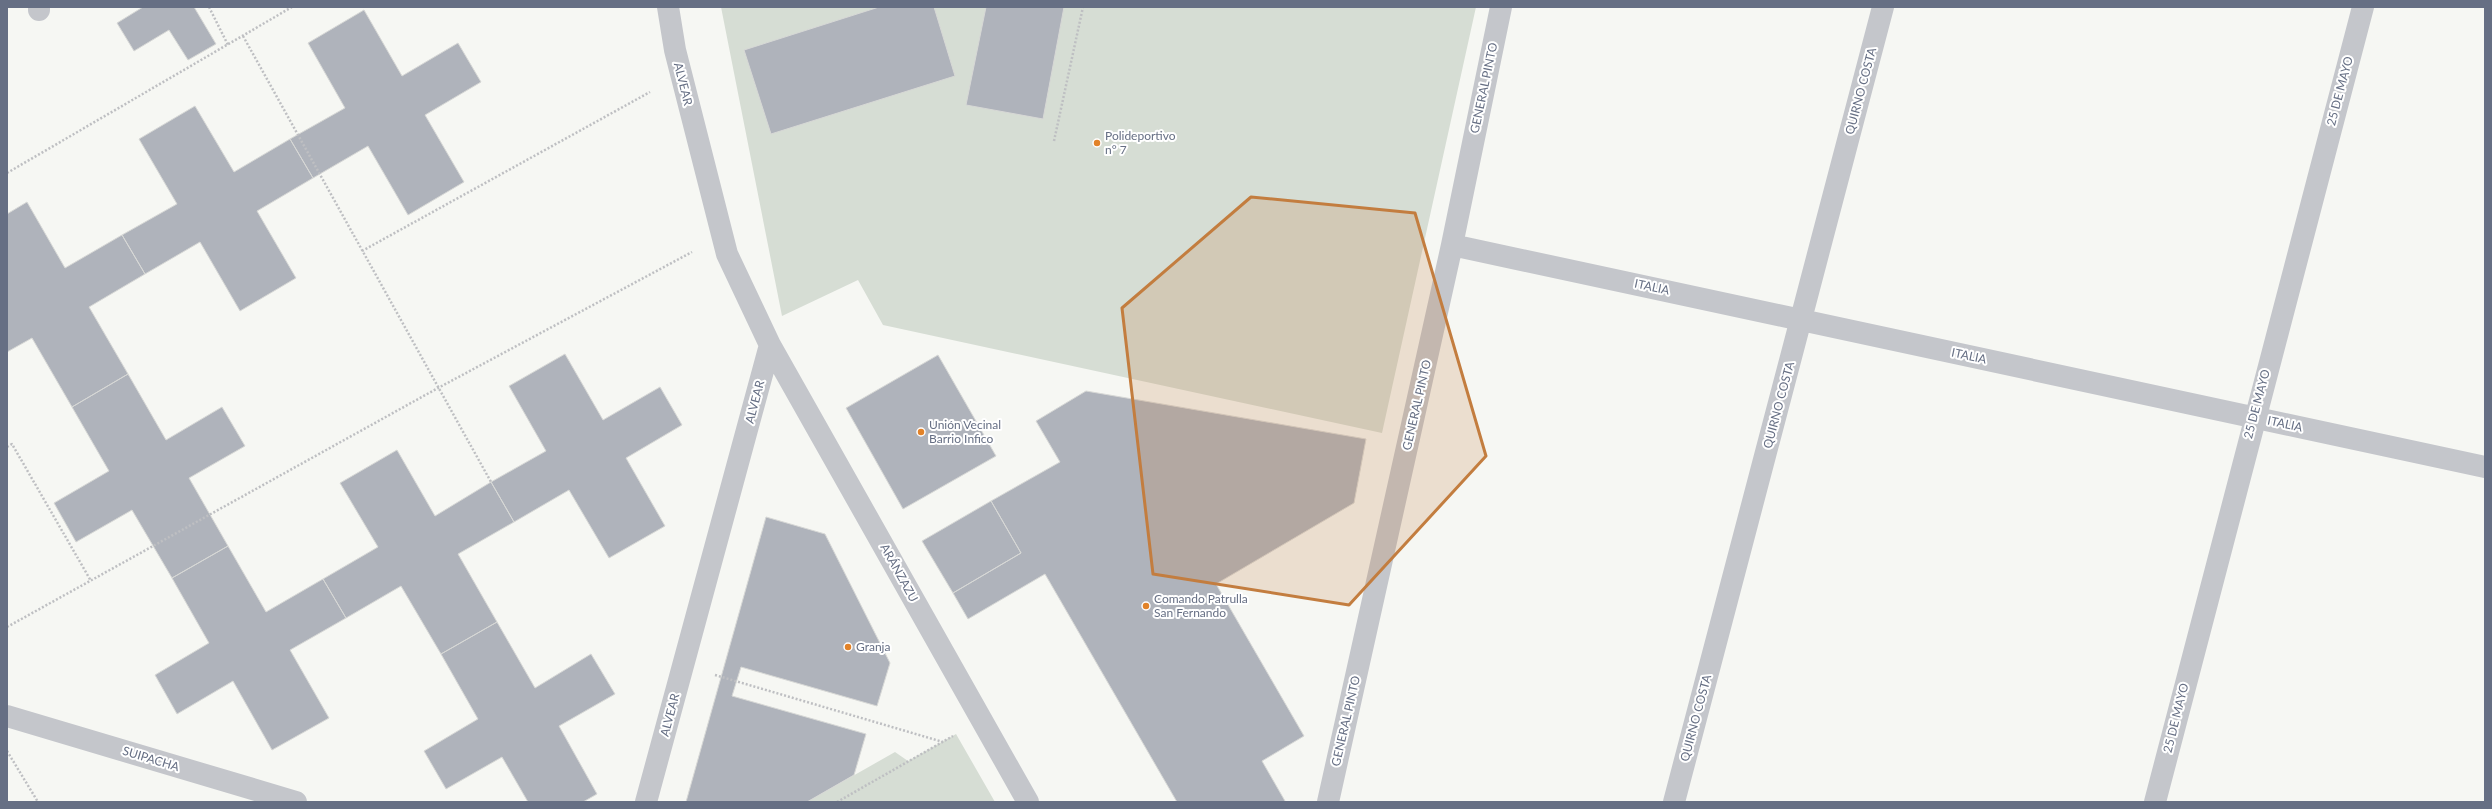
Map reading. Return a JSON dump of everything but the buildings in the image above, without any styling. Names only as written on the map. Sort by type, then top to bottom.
[{"type":"street","name":"ALVEAR","points":[[646,802],[770,345],[727,254],[682,74],[668,7]]},
{"type":"street","name":"GENERAL PINTO","points":[[1328,802],[1452,245],[1500,7]]},
{"type":"street","name":"QUIRNO COSTA","points":[[1674,802],[1884,7]]},
{"type":"street","name":"25 DE MAYO","points":[[2155,802],[2254,417],[2362,7]]},
{"type":"street","name":"ITALIA","points":[[1452,245],[2485,467]]},
{"type":"street","name":"ARÁNZAZU","points":[[770,345],[1028,802]]},
{"type":"street","name":"SUIPACHA","points":[[7,716],[296,802]]},
{"type":"path","points":[[209,7],[228,45]]},
{"type":"path","points":[[7,173],[292,7]]},
{"type":"path","points":[[1054,141],[1083,7]]},
{"type":"path","points":[[243,36],[491,482]]},
{"type":"path","points":[[362,251],[682,74]]},
{"type":"path","points":[[7,627],[438,388],[722,236]]},
{"type":"path","points":[[7,447],[12,444],[91,581]]},
{"type":"path","points":[[683,666],[942,742]]},
{"type":"path","points":[[837,802],[982,720]]},
{"type":"path","points":[[7,751],[38,802]]},
{"type":"highlighted area","points":[[1251,197],[1415,213],[1486,456],[1349,605],[1153,574],[1122,308]]},
{"type":"shaded area","name":"Polideportivo n° 7","points":[[721,7],[1476,7],[1382,433],[883,325],[858,280],[782,316]]},
{"type":"shaded area","points":[[956,734],[995,802],[807,802],[895,752],[908,761]]},
{"type":"place","name":"Polideportivo n° 7","points":[[1097,143]]},
{"type":"place","name":"Unión Vecinal Barrio Infico","points":[[921,432]]},
{"type":"place","name":"Comando Patrulla San Fernando","points":[[1146,606]]},
{"type":"place","name":"Granja","points":[[848,647]]}]
